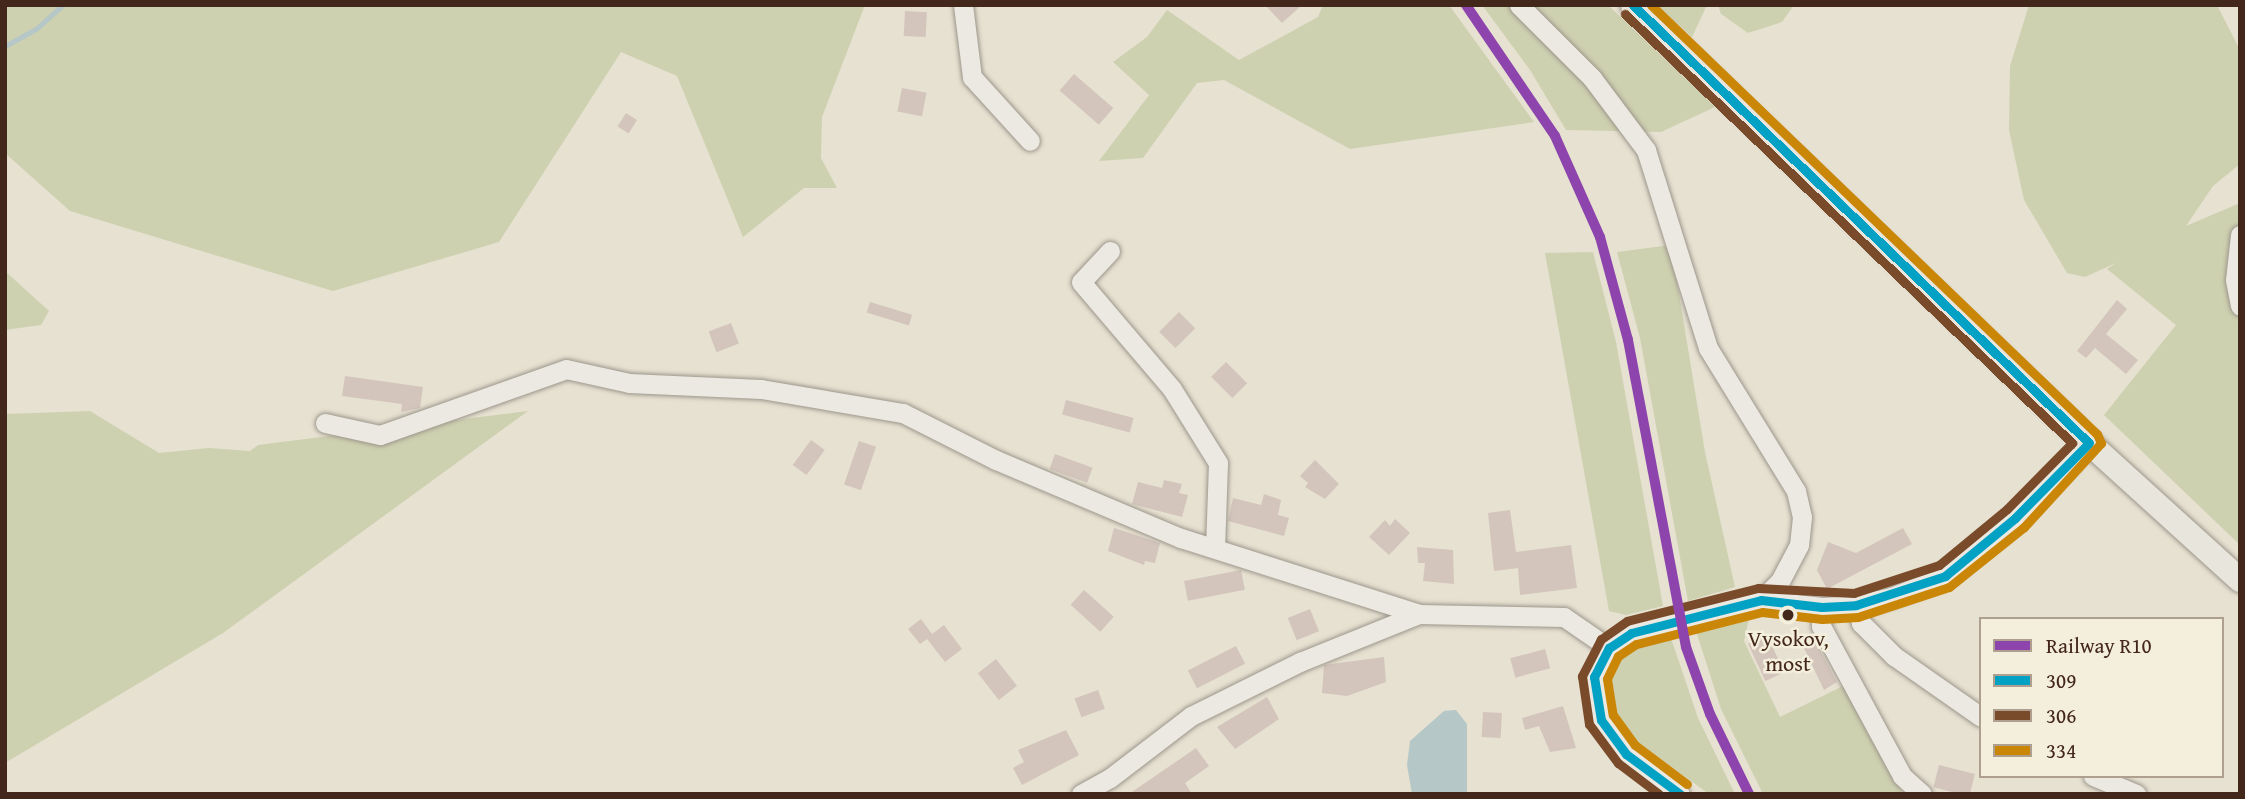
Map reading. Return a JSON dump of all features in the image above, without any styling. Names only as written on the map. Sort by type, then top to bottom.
[{"type":"main road","points":[[1633,5],[2089,443],[2240,580]]},
{"type":"street","points":[[963,5],[972,77],[1030,141]]},
{"type":"street","points":[[1519,5],[1592,78],[1646,150],[1708,348],[1796,491],[1802,517],[1800,545],[1780,582],[1753,602]]},
{"type":"street","points":[[2240,235],[2235,280],[2240,306]]},
{"type":"street","points":[[1111,251],[1081,282],[1172,389],[1218,463],[1215,547]]},
{"type":"street","points":[[325,423],[380,435],[566,369],[629,383],[761,389],[903,413],[996,460],[1181,538],[1419,614],[1564,617],[1609,648]]},
{"type":"street","points":[[1680,794],[1626,754],[1601,720],[1594,677],[1609,648],[1632,633],[1753,602],[1822,607],[1856,604],[1891,597],[1945,576],[2015,518],[2089,443]]},
{"type":"street","points":[[1856,604],[1861,623],[1894,656],[1979,716]]},
{"type":"street","points":[[1822,607],[1821,626],[1827,638],[1902,775],[1922,794]]},
{"type":"street","points":[[1081,794],[1110,778],[1191,716],[1300,662],[1419,614]]},
{"type":"street","points":[[2098,778],[2136,794]]},
{"type":"green space","points":[[5,5],[865,5],[822,117],[821,158],[837,188],[804,188],[743,237],[677,76],[621,52],[499,242],[333,291],[70,211],[5,153]]},
{"type":"green space","points":[[1323,5],[1449,5],[1534,122],[1350,149],[1224,80],[1197,83],[1143,158],[1099,161],[1149,95],[1113,62],[1147,37],[1167,10],[1239,60],[1318,17]]},
{"type":"green space","points":[[1482,5],[1608,5],[1715,107],[1661,132],[1566,130],[1530,70]]},
{"type":"green space","points":[[1657,5],[1707,5],[1692,37]]},
{"type":"green space","points":[[1718,5],[1794,5],[1782,22],[1748,33],[1721,14]]},
{"type":"green space","points":[[2029,5],[2217,5],[2240,50],[2240,164],[2213,186],[2186,226],[2240,203],[2240,545],[2104,415],[2176,325],[2107,269],[2116,263],[2085,277],[2067,273],[2024,200],[2009,130],[2010,66]]},
{"type":"green space","points":[[1671,245],[1705,452],[1735,587],[1688,601],[1640,338],[1617,252]]},
{"type":"green space","points":[[1593,252],[1616,342],[1663,606],[1626,615],[1609,611],[1545,253]]},
{"type":"green space","points":[[5,271],[49,311],[41,325],[5,330]]},
{"type":"green space","points":[[90,411],[159,453],[209,448],[250,451],[258,445],[528,411],[223,633],[5,763],[5,414]]},
{"type":"green space","points":[[1749,619],[1744,641],[1780,717],[1845,685],[1903,794],[1763,794],[1721,709],[1696,631]]},
{"type":"green space","points":[[1671,638],[1698,718],[1735,794],[1709,794],[1622,731],[1605,693],[1613,666],[1633,647]]},
{"type":"shaded area","points":[[1456,710],[1467,724],[1467,794],[1412,794],[1407,765],[1410,741],[1444,711]]},
{"type":"building","points":[[1265,5],[1302,5],[1282,23]]},
{"type":"building","points":[[905,11],[927,12],[926,37],[904,36]]},
{"type":"building","points":[[1074,74],[1113,108],[1099,125],[1060,91]]},
{"type":"building","points":[[902,88],[927,93],[922,116],[897,112]]},
{"type":"building","points":[[626,113],[637,120],[629,133],[618,127]]},
{"type":"building","points":[[2117,300],[2127,309],[2106,334],[2138,360],[2126,374],[2095,348],[2086,358],[2077,351]]},
{"type":"building","points":[[870,302],[912,315],[909,325],[867,313]]},
{"type":"building","points":[[1179,312],[1195,328],[1175,348],[1159,332]]},
{"type":"building","points":[[731,323],[739,344],[716,352],[709,332]]},
{"type":"building","points":[[1226,362],[1247,383],[1232,398],[1211,377]]},
{"type":"building","points":[[345,376],[423,387],[420,408],[401,412],[402,404],[342,396]]},
{"type":"building","points":[[1066,400],[1134,418],[1130,433],[1062,414]]},
{"type":"building","points":[[811,440],[825,450],[807,475],[793,465]]},
{"type":"building","points":[[859,441],[876,447],[861,490],[844,484]]},
{"type":"building","points":[[1055,454],[1093,468],[1087,483],[1050,469]]},
{"type":"building","points":[[1315,460],[1339,484],[1325,499],[1305,487],[1308,483],[1300,476]]},
{"type":"building","points":[[1164,480],[1182,484],[1179,493],[1188,495],[1182,517],[1132,504],[1138,482],[1162,488]]},
{"type":"building","points":[[1264,494],[1281,500],[1278,515],[1289,518],[1284,536],[1228,521],[1233,498],[1261,505]]},
{"type":"building","points":[[1510,510],[1516,552],[1571,545],[1577,588],[1520,595],[1518,568],[1494,571],[1488,513]]},
{"type":"building","points":[[1395,519],[1410,533],[1389,555],[1369,537],[1385,520],[1390,526]]},
{"type":"building","points":[[1114,528],[1160,543],[1155,563],[1145,561],[1144,565],[1108,551]]},
{"type":"building","points":[[1903,528],[1912,544],[1827,589],[1817,570],[1828,542],[1856,553]]},
{"type":"building","points":[[1417,547],[1453,550],[1454,584],[1423,581],[1425,563],[1418,563]]},
{"type":"building","points":[[1241,570],[1245,590],[1188,601],[1184,581]]},
{"type":"building","points":[[1084,590],[1114,617],[1100,632],[1071,605]]},
{"type":"building","points":[[1310,609],[1319,631],[1297,640],[1288,618]]},
{"type":"building","points":[[921,619],[932,634],[944,625],[962,649],[945,662],[927,639],[920,644],[908,629]]},
{"type":"building","points":[[1767,635],[1784,672],[1765,681],[1748,644]]},
{"type":"building","points":[[1814,639],[1837,682],[1824,690],[1803,646]]},
{"type":"building","points":[[1236,646],[1245,664],[1197,688],[1188,671]]},
{"type":"building","points":[[1545,649],[1550,668],[1515,678],[1510,658]]},
{"type":"building","points":[[1384,657],[1386,682],[1347,696],[1322,693],[1324,665]]},
{"type":"building","points":[[996,659],[1017,686],[999,700],[978,673]]},
{"type":"building","points":[[1098,690],[1105,709],[1081,717],[1075,699]]},
{"type":"building","points":[[1267,697],[1279,719],[1235,749],[1217,727]]},
{"type":"building","points":[[1563,706],[1576,748],[1550,752],[1539,726],[1525,730],[1522,718]]},
{"type":"building","points":[[1483,712],[1502,713],[1501,738],[1482,737]]},
{"type":"building","points":[[1066,730],[1079,755],[1022,785],[1013,768],[1024,762],[1018,750]]},
{"type":"building","points":[[1196,748],[1209,766],[1185,783],[1192,794],[1129,794]]},
{"type":"building","points":[[1939,765],[1975,774],[1970,794],[1933,787]]},
{"type":"waterway","points":[[5,46],[36,29],[63,5]]},
{"type":"rail line","name":"R10","points":[[1466,5],[1555,136],[1600,237],[1628,340],[1686,647],[1710,714],[1749,794]]},
{"type":"transit line","name":"309","points":[[1633,5],[2089,443]]},
{"type":"transit line","name":"334","points":[[1651,5],[2097,434],[2101,443],[2024,527],[1949,587],[1858,617],[1822,619],[1762,612],[1636,644],[1618,656],[1607,679],[1613,715],[1635,745],[1687,784]]},
{"type":"transit line","name":"306","points":[[1625,14],[2072,443],[2007,509],[1939,565],[1854,593],[1758,588],[1627,621],[1601,639],[1582,676],[1589,724],[1618,763],[1659,794]]},
{"type":"transit line","name":"309","points":[[1680,794],[1626,754],[1601,720],[1594,677],[1609,648],[1631,633],[1761,600],[1822,607],[1856,605],[1945,576],[2015,518],[2089,443]]},
{"type":"place","name":"Vysokov, most","points":[[1788,615]]}]
